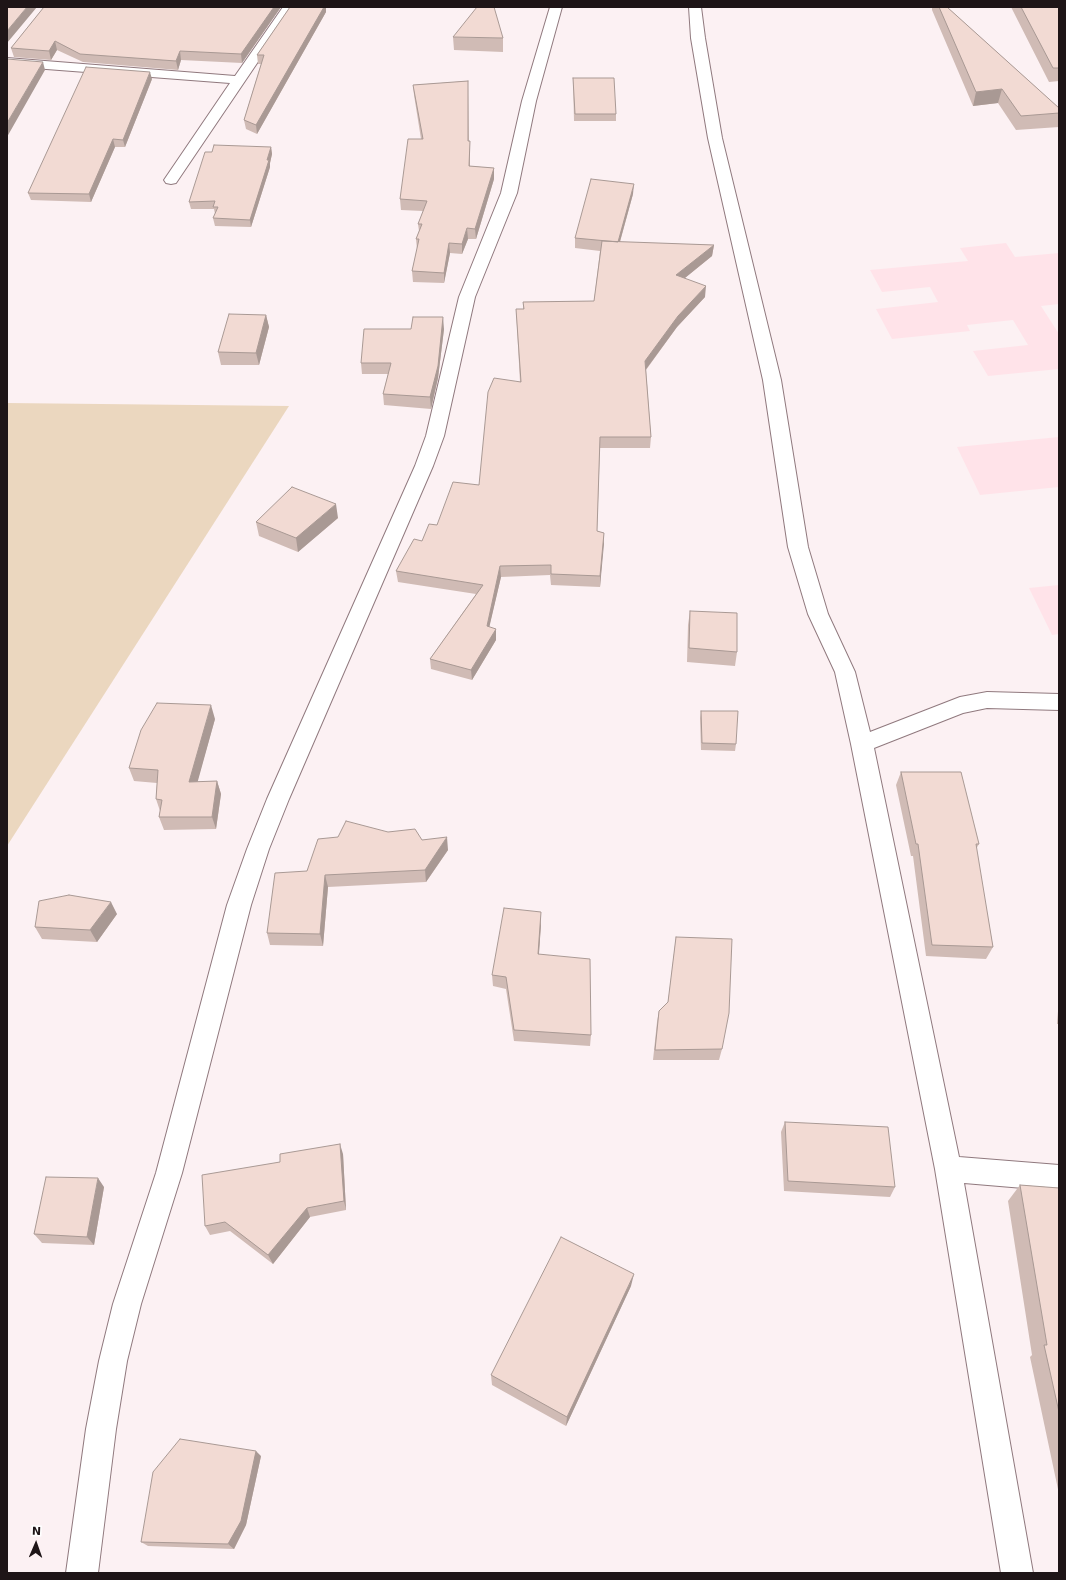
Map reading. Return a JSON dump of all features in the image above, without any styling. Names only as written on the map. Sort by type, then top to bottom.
[{"type":"street","points":[[171,180],[287,10],[273,7]]},
{"type":"street","points":[[82,1573],[101,1429],[113,1361],[127,1304],[169,1173],[239,905],[258,849],[278,799],[424,466],[435,436],[467,297],[509,193],[528,101],[556,7]]},
{"type":"street","points":[[695,7],[698,38],[716,138],[772,380],[798,547],[818,614],[845,672],[862,744],[948,1169],[1017,1573]]},
{"type":"street","points":[[7,62],[240,80]]},
{"type":"street","points":[[862,744],[960,705],[987,700],[1059,702]]},
{"type":"street","points":[[948,1169],[1059,1178]]},
{"type":"shaded area","points":[[1006,243],[1015,257],[1059,253],[1059,304],[1041,306],[1059,334],[1059,369],[988,376],[973,351],[1028,345],[1013,320],[967,325],[970,331],[892,339],[876,309],[938,302],[930,287],[882,292],[870,270],[968,261],[960,248]]},
{"type":"shaded area","points":[[7,403],[289,406],[7,846]]},
{"type":"shaded area","points":[[1059,437],[1059,487],[980,495],[957,447]]},
{"type":"shaded area","points":[[1059,585],[1059,634],[1052,635],[1029,588]]},
{"type":"building","points":[[7,7],[27,7],[7,31]]},
{"type":"building","points":[[44,7],[274,7],[241,54],[180,51],[176,61],[80,54],[55,41],[49,51],[11,48]]},
{"type":"building","points":[[290,7],[324,7],[256,125],[244,120],[264,55],[257,55]]},
{"type":"building","points":[[477,7],[494,7],[503,38],[453,37]]},
{"type":"building","points":[[939,7],[947,7],[1059,108],[1059,113],[1021,116],[1002,89],[976,92]]},
{"type":"building","points":[[1021,7],[1059,7],[1059,68],[1053,68]]},
{"type":"building","points":[[7,59],[43,62],[7,123]]},
{"type":"building","points":[[86,67],[150,72],[123,140],[113,139],[89,194],[28,193]]},
{"type":"building","points":[[573,78],[614,78],[616,114],[575,114]]},
{"type":"building","points":[[468,81],[468,141],[470,141],[469,166],[494,168],[475,229],[467,228],[462,244],[449,243],[444,273],[412,271],[419,239],[416,239],[422,224],[418,224],[427,201],[400,199],[408,139],[423,139],[413,85]]},
{"type":"building","points":[[214,145],[271,147],[267,160],[269,160],[250,220],[213,218],[218,207],[213,207],[215,201],[189,202],[205,152],[212,152]]},
{"type":"building","points":[[591,179],[634,184],[618,242],[575,238]]},
{"type":"building","points":[[602,241],[714,245],[676,275],[706,286],[678,316],[645,361],[651,437],[600,437],[597,531],[604,533],[600,576],[551,574],[551,565],[500,566],[487,626],[496,629],[471,670],[430,659],[483,585],[396,571],[414,539],[422,541],[429,524],[437,525],[453,482],[479,485],[488,392],[494,378],[521,382],[516,309],[524,309],[523,302],[594,301]]},
{"type":"building","points":[[229,314],[266,315],[256,353],[218,352]]},
{"type":"building","points":[[413,317],[443,317],[438,366],[430,397],[383,394],[391,363],[361,363],[364,329],[411,329]]},
{"type":"building","points":[[292,487],[336,504],[296,538],[256,522]]},
{"type":"building","points":[[690,611],[737,613],[737,652],[689,648]]},
{"type":"building","points":[[157,703],[211,705],[189,782],[217,781],[212,817],[159,817],[162,800],[156,799],[158,770],[129,768],[141,730]]},
{"type":"building","points":[[701,711],[738,711],[736,744],[702,743]]},
{"type":"building","points":[[901,772],[961,772],[979,844],[976,844],[993,947],[932,945],[918,844],[916,844]]},
{"type":"building","points":[[346,821],[388,832],[415,829],[422,840],[447,837],[425,870],[325,875],[320,934],[267,933],[275,873],[307,871],[318,839],[338,837]]},
{"type":"building","points":[[69,895],[111,902],[90,930],[35,927],[39,901]]},
{"type":"building","points":[[504,908],[541,912],[538,954],[590,959],[591,1035],[514,1030],[506,977],[492,975]]},
{"type":"building","points":[[676,937],[732,939],[729,1013],[722,1049],[655,1050],[659,1011],[668,1002]]},
{"type":"building","points":[[785,1122],[888,1127],[895,1187],[788,1181]]},
{"type":"building","points":[[340,1144],[344,1201],[307,1208],[268,1255],[225,1222],[205,1226],[202,1175],[280,1162],[280,1154]]},
{"type":"building","points":[[46,1177],[98,1178],[87,1237],[34,1234]]},
{"type":"building","points":[[1020,1185],[1059,1188],[1059,1412],[1044,1345],[1047,1345]]},
{"type":"building","points":[[561,1237],[634,1274],[567,1417],[491,1375]]},
{"type":"building","points":[[180,1439],[256,1451],[241,1521],[228,1544],[141,1542],[153,1472]]}]
